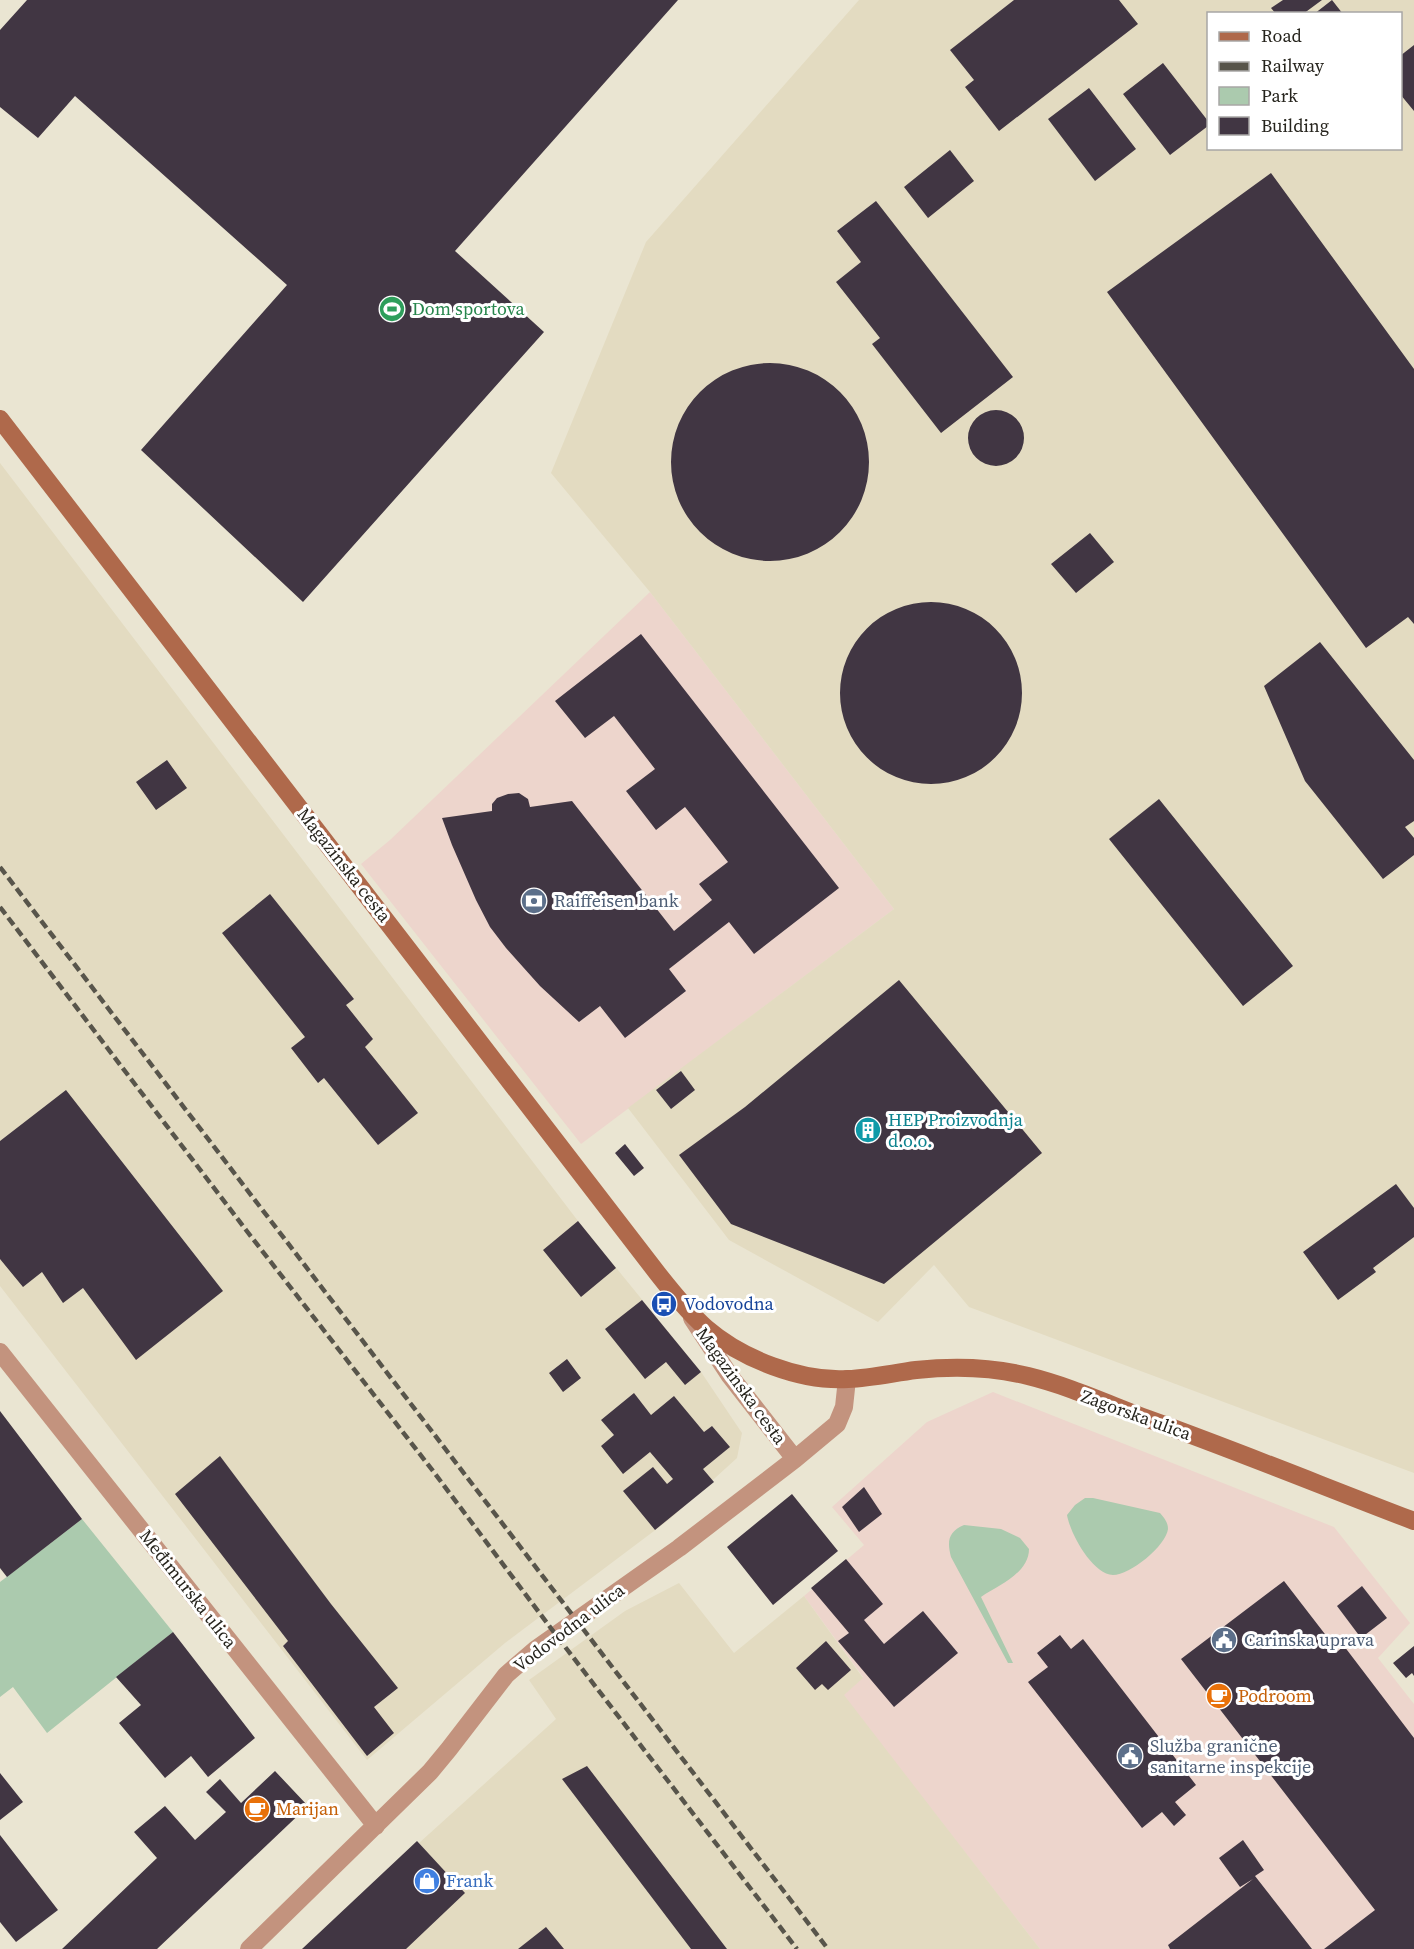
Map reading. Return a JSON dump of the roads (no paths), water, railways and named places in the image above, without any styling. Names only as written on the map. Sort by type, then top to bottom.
[{"type":"street","name":"Magazinska cesta","points":[[0,419],[547,1131],[689,1311],[730,1376],[795,1459]]},
{"type":"street","name":"Magazinska cesta","points":[[689,1311],[720,1338],[755,1359],[792,1372],[832,1379],[847,1379]]},
{"type":"street","name":"Međimurska ulica","points":[[0,1352],[376,1826]]},
{"type":"street","name":"Zagorska ulica","points":[[847,1379],[919,1370],[974,1368],[1029,1376],[1181,1431],[1414,1521]]},
{"type":"street","name":"Vodovodna ulica","points":[[249,1949],[376,1826],[436,1764],[506,1675],[516,1666],[536,1649],[679,1548],[837,1424],[844,1407],[847,1379]]},
{"type":"railway","points":[[0,867],[828,1949]]},
{"type":"railway","points":[[0,907],[797,1949]]},
{"type":"place","name":"Dom sportova","points":[[392,309]]},
{"type":"place","name":"Raiffeisen bank","points":[[534,901]]},
{"type":"place","name":"HEP Proizvodnja d.o.o.","points":[[868,1130]]},
{"type":"place","name":"Vodovodna","points":[[664,1304]]},
{"type":"place","name":"Carinska uprava","points":[[1224,1640]]},
{"type":"place","name":"Podroom","points":[[1219,1696]]},
{"type":"place","name":"Služba granične sanitarne inspekcije","points":[[1130,1756]]},
{"type":"place","name":"Marijan","points":[[257,1809]]},
{"type":"place","name":"Frank","points":[[427,1881]]}]
